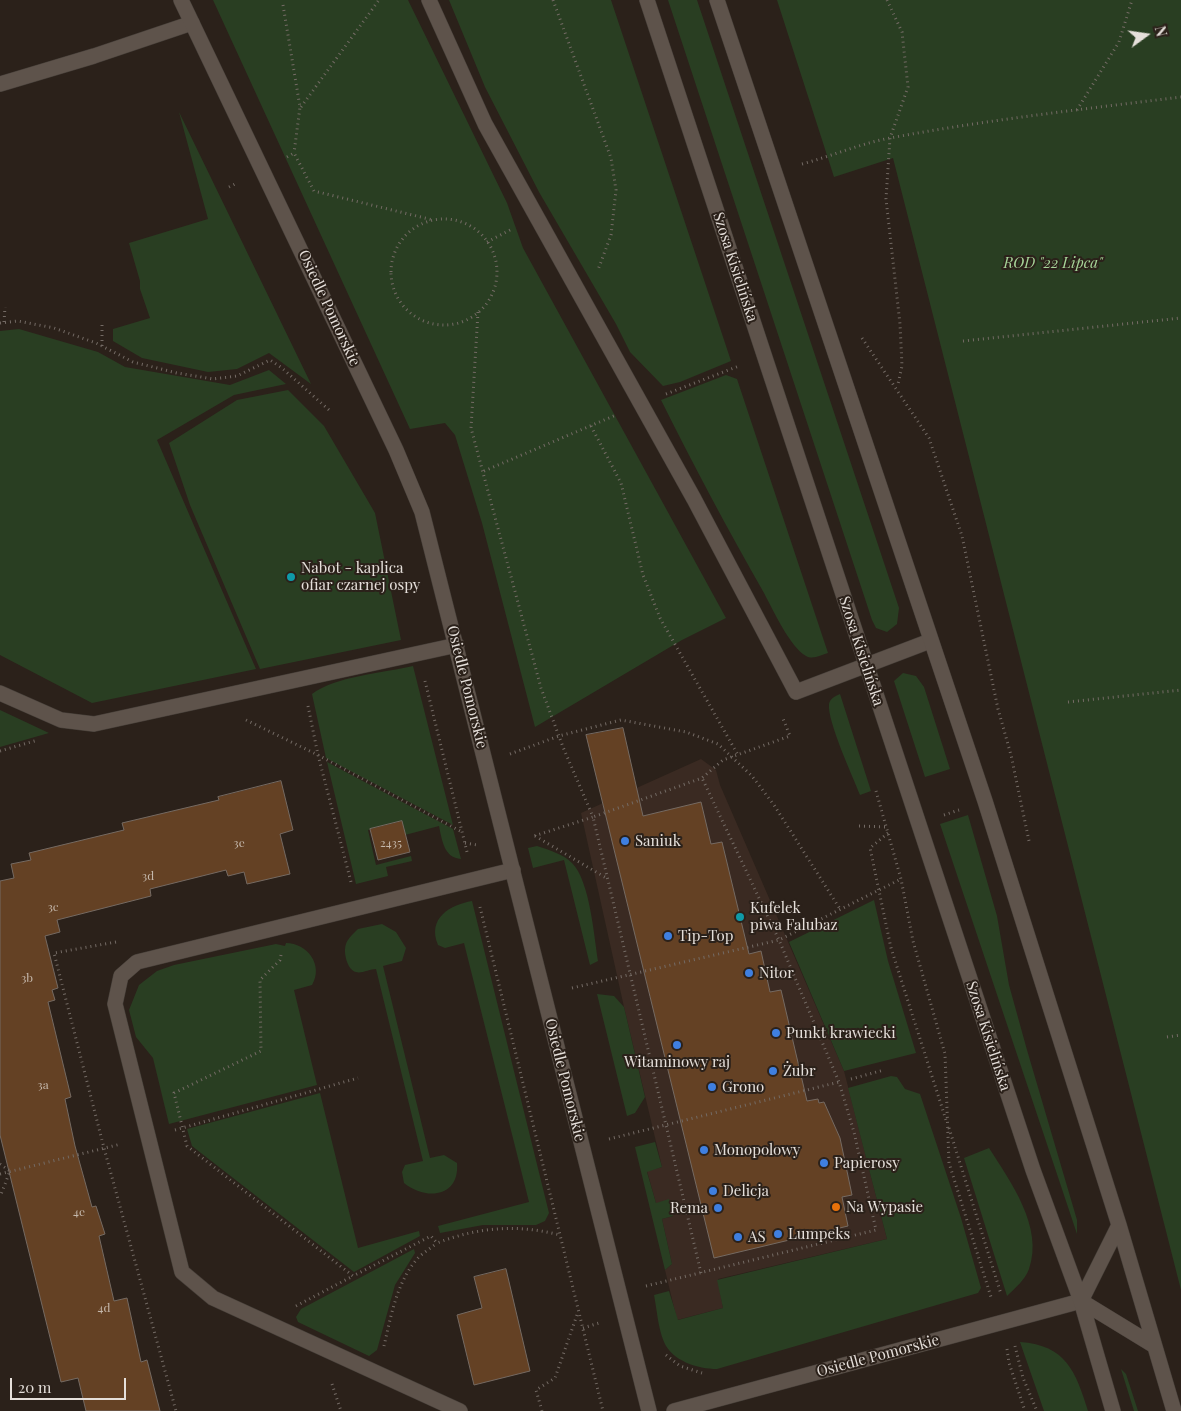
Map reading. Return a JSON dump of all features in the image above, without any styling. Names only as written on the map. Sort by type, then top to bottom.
[{"type":"street","name":"Osiedle Pomorskie","points":[[181,0],[264,170],[401,460],[422,512],[649,1411]]},
{"type":"street","points":[[429,0],[485,124],[641,403],[756,614],[796,692],[930,641]]},
{"type":"street","name":"Szosa Kisielińska","points":[[647,0],[1033,1170],[1081,1301],[1113,1411]]},
{"type":"street","points":[[717,0],[985,801],[1119,1225],[1174,1411]]},
{"type":"street","points":[[0,84],[94,56],[192,23]]},
{"type":"street","points":[[0,693],[61,720],[94,724],[457,645]]},
{"type":"street","points":[[460,1411],[213,1298],[182,1272],[115,1004],[120,976],[137,962],[513,870]]},
{"type":"street","points":[[1119,1225],[1081,1301],[1153,1345]]},
{"type":"street","name":"Osiedle Pomorskie","points":[[674,1411],[1081,1301]]},
{"type":"path","points":[[300,107],[379,0]]},
{"type":"path","points":[[553,0],[611,158],[616,190],[611,235],[597,274],[579,294]]},
{"type":"path","points":[[887,0],[902,32],[908,87],[890,138],[886,199],[900,324],[902,366],[897,385],[929,438],[962,536],[998,709],[1013,764]]},
{"type":"path","points":[[1077,110],[1119,42],[1132,0]]},
{"type":"path","points":[[283,4],[300,107],[294,153],[314,191],[433,220],[450,219],[467,224],[482,234],[492,249],[496,266],[496,283],[490,299],[478,312],[463,322],[446,325],[428,323],[413,315],[401,303],[393,287],[391,270],[394,252],[403,238],[417,226],[433,220]]},
{"type":"path","points":[[802,164],[841,150],[890,138],[1077,110],[1181,97]]},
{"type":"path","points":[[229,187],[294,153]]},
{"type":"path","points":[[487,242],[507,231]]},
{"type":"path","points":[[6,307],[2,323],[18,321],[54,328],[102,346],[133,362],[177,373],[213,379],[237,376],[270,360],[282,368],[329,410]]},
{"type":"path","points":[[478,312],[471,428],[541,688],[559,736],[594,817],[701,1272]]},
{"type":"path","points":[[963,341],[1181,318]]},
{"type":"path","points":[[102,320],[102,346]]},
{"type":"path","points":[[737,356],[743,375]]},
{"type":"path","points":[[484,471],[641,403],[740,366]]},
{"type":"path","points":[[591,426],[621,482],[643,575],[660,618],[738,755]]},
{"type":"path","points":[[418,654],[603,1411]]},
{"type":"path","points":[[303,678],[318,755],[357,908]]},
{"type":"path","points":[[1068,702],[1181,690]]},
{"type":"path","points":[[204,700],[318,755],[462,832]]},
{"type":"path","points":[[486,763],[559,736],[621,720],[686,732],[718,744],[752,776],[774,805],[840,909]]},
{"type":"path","points":[[528,837],[594,817],[702,778],[723,760],[784,739]]},
{"type":"path","points":[[647,1293],[645,1286],[876,1230],[854,1132],[840,1082],[779,940],[702,778]]},
{"type":"path","points":[[875,788],[901,879],[913,941],[945,1054],[949,1163],[993,1304]]},
{"type":"path","points":[[938,817],[964,808]]},
{"type":"path","points":[[860,826],[886,827]]},
{"type":"path","points":[[893,832],[888,833],[870,848],[891,948],[1002,1298]]},
{"type":"path","points":[[534,836],[608,880]]},
{"type":"path","points":[[544,995],[779,940],[901,879]]},
{"type":"path","points":[[269,930],[283,945],[280,960],[260,980],[261,1051],[174,1093],[187,1146],[353,1276]]},
{"type":"path","points":[[120,941],[54,953],[104,1148],[176,1411]]},
{"type":"path","points":[[1167,1036],[1181,1035]]},
{"type":"path","points":[[851,1079],[884,1070]]},
{"type":"path","points":[[303,1093],[358,1078]]},
{"type":"path","points":[[582,1146],[840,1082]]},
{"type":"path","points":[[0,1164],[10,1171],[0,1197]]},
{"type":"path","points":[[374,1372],[384,1348],[395,1302],[406,1276],[418,1258],[438,1243],[464,1233],[492,1228],[517,1227],[560,1235]]},
{"type":"path","points":[[265,1322],[431,1236],[438,1243]]},
{"type":"path","points":[[982,1301],[992,1298]]},
{"type":"path","points":[[542,1411],[536,1390],[555,1378],[579,1311]]},
{"type":"path","points":[[583,1328],[604,1321]]},
{"type":"path","points":[[1014,1342],[1023,1378],[1037,1411]]},
{"type":"path","points":[[1005,1344],[1008,1363],[1026,1411]]},
{"type":"path","points":[[663,1352],[680,1366],[708,1374]]},
{"type":"shaded area","points":[[701,759],[716,770],[720,785],[844,1071],[887,1239],[718,1279],[723,1308],[677,1320],[665,1270],[672,1264],[662,1219],[673,1216],[656,1203],[647,1171],[662,1167],[581,813]]},
{"type":"green space","points":[[213,0],[408,0],[507,203],[523,248],[726,618],[682,640],[535,727],[482,523],[455,435],[445,423],[410,429]]},
{"type":"green space","points":[[449,0],[611,0],[731,361],[680,382],[663,386],[630,352],[616,324],[539,192],[485,87]]},
{"type":"green space","points":[[668,0],[697,0],[899,608],[897,624],[887,632],[876,628],[872,620]]},
{"type":"green space","name":"ROD \"22 Lipca\"","points":[[777,0],[1181,0],[1181,1290],[893,158],[834,177]]},
{"type":"green space","points":[[179,112],[311,384],[269,353],[237,369],[208,372],[142,358],[113,341],[113,329],[150,318],[140,289],[140,281],[129,243],[208,219]]},
{"type":"green space","points":[[19,329],[98,352],[125,367],[230,385],[269,370],[286,384],[234,395],[157,440],[256,669],[92,703],[0,655],[0,331]]},
{"type":"green space","points":[[726,375],[737,379],[828,653],[820,656],[811,658],[806,656],[794,645],[782,628],[711,498],[661,400]]},
{"type":"green space","points":[[288,390],[324,426],[375,513],[401,640],[260,669],[190,505],[169,443],[237,400]]},
{"type":"green space","points":[[413,666],[453,825],[326,758],[312,694],[322,688],[347,679]]},
{"type":"green space","points":[[903,673],[916,676],[924,687],[950,769],[925,777],[894,681]]},
{"type":"green space","points":[[840,694],[871,791],[860,795],[836,736],[829,712],[831,700]]},
{"type":"green space","points":[[0,710],[49,733],[0,747]]},
{"type":"green space","points":[[327,762],[453,829],[461,859],[455,858],[447,852],[439,826],[405,835],[402,821],[368,830],[376,865],[411,856],[412,861],[386,867],[388,876],[356,884]]},
{"type":"green space","points":[[968,815],[997,916],[1009,985],[1077,1220],[1077,1234],[940,824]]},
{"type":"green space","points":[[537,846],[556,853],[572,863],[583,882],[590,909],[598,961],[590,965],[564,860],[533,868],[528,848]]},
{"type":"green space","points":[[874,900],[888,961],[916,1053],[844,1071],[789,942]]},
{"type":"green space","points":[[472,901],[549,1213],[545,1221],[536,1225],[483,1225],[440,1233],[438,1226],[529,1202],[464,943],[445,948],[438,945],[435,936],[438,920],[443,914],[456,906]]},
{"type":"green space","points":[[382,924],[396,932],[406,948],[402,961],[383,966],[430,1158],[444,1155],[457,1163],[453,1183],[447,1189],[431,1194],[413,1189],[404,1183],[402,1172],[405,1165],[423,1161],[376,969],[360,972],[353,971],[345,956],[347,942],[358,929]]},
{"type":"green space","points":[[286,943],[294,944],[307,951],[315,963],[316,970],[312,985],[294,990],[317,1085],[169,1124],[153,1058],[136,1037],[129,1010],[139,985],[157,971],[174,965],[276,944],[285,946]]},
{"type":"green space","points":[[597,994],[614,996],[624,1007],[645,1097],[635,1113],[627,1116]]},
{"type":"green space","points":[[891,1076],[897,1077],[905,1089],[920,1094],[961,1218],[981,1288],[978,1293],[717,1369],[686,1363],[679,1359],[668,1349],[662,1337],[654,1295],[669,1291],[678,1320],[723,1308],[717,1280],[887,1239],[848,1088]]},
{"type":"green space","points":[[320,1093],[358,1248],[419,1231],[420,1236],[354,1272],[192,1146],[187,1129]]},
{"type":"green space","points":[[655,1142],[662,1167],[647,1172],[656,1203],[669,1199],[673,1216],[662,1219],[672,1264],[665,1270],[635,1147]]},
{"type":"green space","points":[[989,1148],[1015,1190],[1028,1221],[1032,1237],[1029,1269],[1022,1280],[1007,1296],[964,1158]]},
{"type":"green space","points":[[414,1249],[415,1253],[395,1285],[377,1350],[369,1356],[298,1322],[296,1317],[301,1309]]},
{"type":"green space","points":[[1020,1342],[1036,1344],[1048,1349],[1059,1355],[1067,1363],[1079,1384],[1088,1411],[1044,1411]]},
{"type":"green space","points":[[1121,1369],[1126,1374],[1138,1411],[1134,1411]]},
{"type":"building","points":[[623,728],[643,816],[701,802],[711,844],[722,842],[749,954],[761,951],[770,992],[781,990],[807,1101],[818,1099],[819,1103],[824,1102],[840,1138],[852,1195],[842,1197],[848,1226],[714,1258],[586,735]]},
{"type":"building","points":[[281,781],[293,830],[280,834],[290,874],[247,884],[244,872],[228,876],[226,870],[150,889],[151,896],[57,920],[60,932],[45,936],[58,988],[52,990],[55,1000],[48,1002],[71,1097],[65,1099],[75,1146],[92,1207],[96,1206],[105,1234],[99,1236],[114,1301],[127,1298],[141,1362],[147,1360],[160,1411],[86,1411],[78,1378],[61,1382],[0,1135],[0,881],[14,878],[11,864],[31,860],[29,853],[124,830],[122,823],[219,800],[218,797]]},
{"type":"building","points":[[402,821],[410,852],[378,860],[370,829]]},
{"type":"building","points":[[506,1269],[530,1371],[474,1385],[457,1315],[482,1308],[474,1277]]},
{"type":"place","name":"Nabot - kaplica ofiar czarnej ospy","points":[[291,577]]},
{"type":"place","name":"Saniuk","points":[[625,841]]},
{"type":"place","name":"Kufelek piwa Falubaz","points":[[740,917]]},
{"type":"place","name":"Tip-Top","points":[[668,936]]},
{"type":"place","name":"Nitor","points":[[749,973]]},
{"type":"place","name":"Punkt krawiecki","points":[[776,1033]]},
{"type":"place","name":"Witaminowy raj","points":[[677,1045]]},
{"type":"place","name":"Żubr","points":[[773,1071]]},
{"type":"place","name":"Grono","points":[[712,1087]]},
{"type":"place","name":"Monopolowy","points":[[704,1150]]},
{"type":"place","name":"Papierosy","points":[[824,1163]]},
{"type":"place","name":"Delicja","points":[[713,1191]]},
{"type":"place","name":"Na Wypasie","points":[[836,1207]]},
{"type":"place","name":"Rema","points":[[718,1208]]},
{"type":"place","name":"Lumpeks","points":[[778,1234]]},
{"type":"place","name":"AS","points":[[738,1237]]}]
